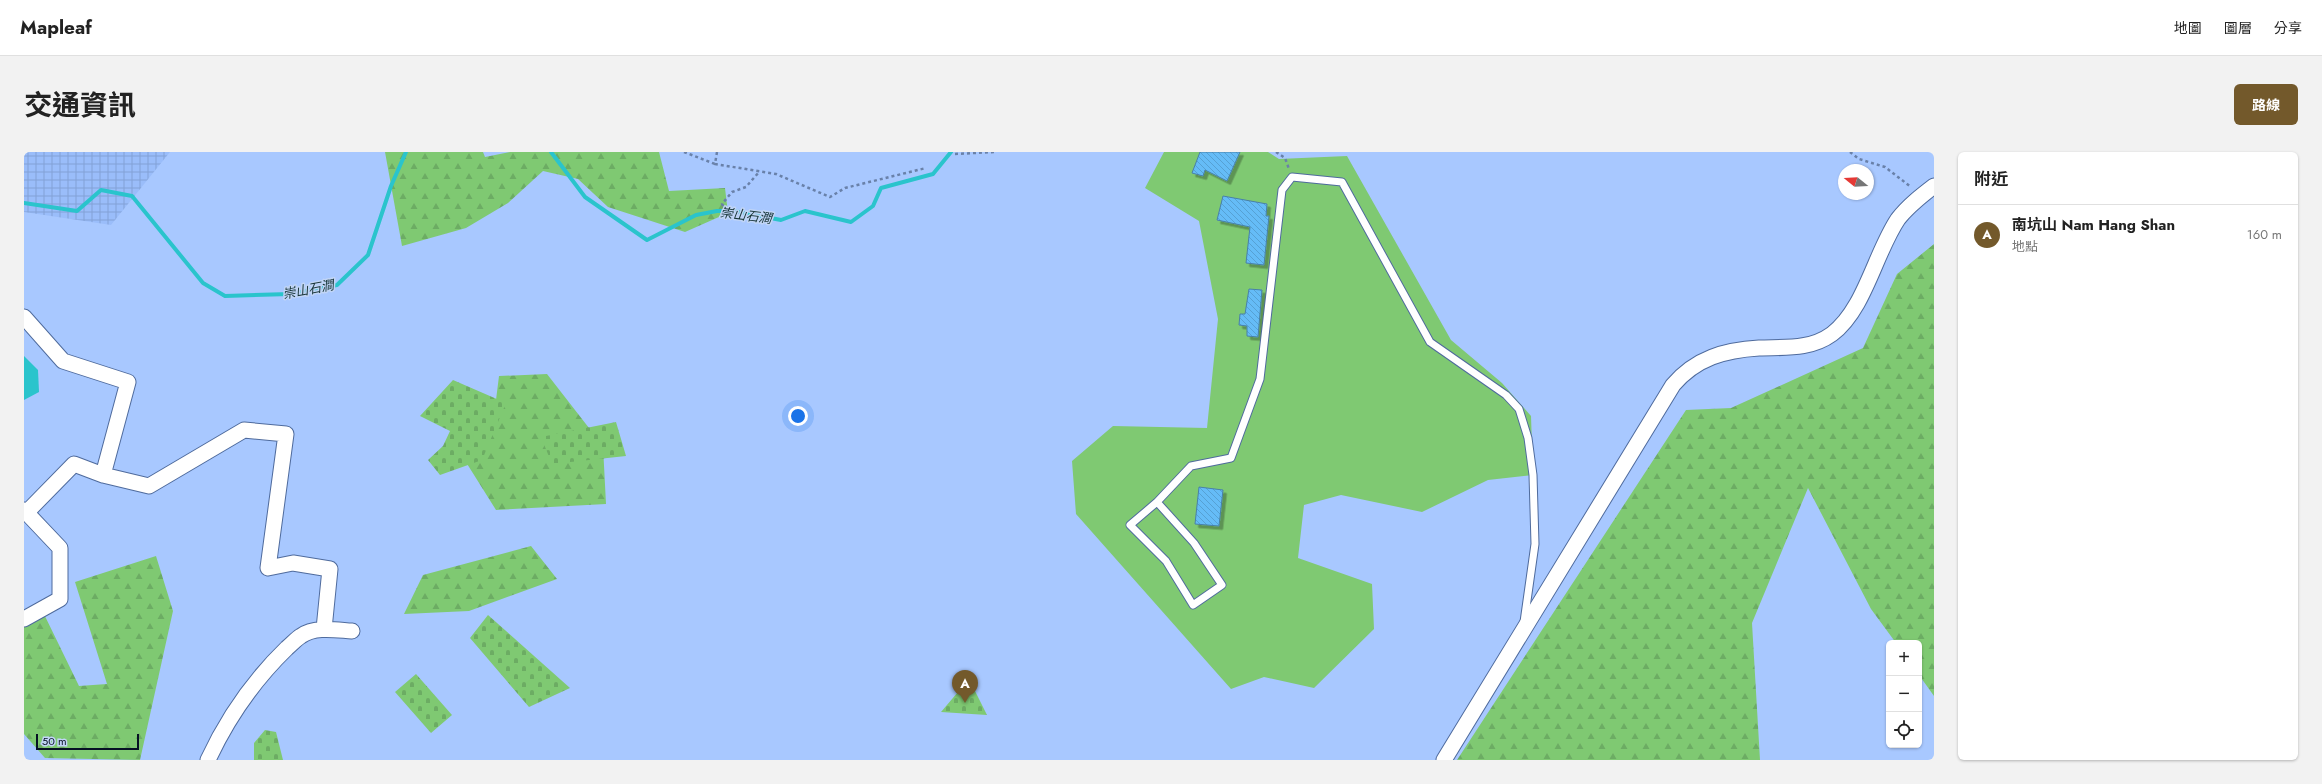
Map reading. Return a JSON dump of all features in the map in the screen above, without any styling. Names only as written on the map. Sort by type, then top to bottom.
[{"type":"street","points":[[1444,760],[1667,394],[1680,377],[1696,364],[1724,353],[1759,348],[1800,347],[1815,343],[1831,334],[1850,316],[1898,219],[1932,188]]},
{"type":"street","points":[[24,317],[63,361],[128,382],[103,475]]},
{"type":"street","points":[[24,619],[60,599],[60,548],[26,511],[74,464],[103,475],[150,486],[244,430],[286,434],[268,568],[293,563],[330,569],[324,629]]},
{"type":"street","points":[[208,760],[220,734],[276,660],[301,635],[324,629],[352,631]]},
{"type":"lane","points":[[1157,502],[1194,542],[1222,585],[1193,605],[1166,562],[1130,525],[1157,502],[1191,466],[1231,458],[1260,379],[1282,190],[1292,177],[1342,182],[1430,342],[1506,395],[1519,409],[1528,438],[1533,475],[1535,544],[1523,631]]},
{"type":"path","points":[[684,152],[715,164],[776,174],[830,197],[845,188],[926,168]]},
{"type":"path","points":[[715,164],[717,152]]},
{"type":"path","points":[[955,154],[994,152]]},
{"type":"path","points":[[1276,152],[1285,158],[1292,177]]},
{"type":"path","points":[[1850,152],[1859,159],[1885,167],[1909,187],[1932,188]]},
{"type":"path","points":[[727,211],[722,204],[732,192],[746,187],[760,172]]},
{"type":"shaded area","points":[[24,152],[170,152],[111,225],[24,212]]},
{"type":"shaded area","points":[[24,356],[38,370],[39,392],[24,400]]},
{"type":"green space","points":[[385,152],[483,152],[485,157],[510,152],[659,152],[669,191],[725,188],[728,213],[685,232],[608,207],[578,179],[543,171],[508,203],[466,228],[402,246]]},
{"type":"green space","points":[[1164,152],[1268,152],[1279,159],[1347,156],[1451,340],[1502,383],[1531,416],[1533,475],[1488,480],[1422,512],[1341,495],[1304,505],[1298,558],[1372,584],[1374,629],[1314,688],[1264,677],[1231,689],[1076,514],[1072,461],[1113,426],[1207,428],[1218,319],[1199,221],[1145,188]]},
{"type":"green space","points":[[1934,244],[1934,696],[1922,679],[1922,640],[1894,640],[1871,609],[1808,488],[1752,623],[1760,760],[1457,760],[1686,410],[1731,408],[1863,348],[1897,274]]},
{"type":"green space","points":[[547,374],[603,446],[606,504],[496,510],[464,459],[492,432],[499,376]]},
{"type":"green space","points":[[453,380],[506,403],[482,460],[440,475],[428,460],[443,446],[450,431],[420,416]]},
{"type":"green space","points":[[616,422],[626,456],[552,464],[541,437]]},
{"type":"green space","points":[[531,546],[557,579],[469,611],[404,614],[423,575]]},
{"type":"green space","points":[[156,556],[173,611],[140,760],[45,758],[24,734],[24,619],[42,610],[79,686],[107,684],[75,582]]},
{"type":"green space","points":[[488,615],[570,688],[529,707],[470,638]]},
{"type":"green space","points":[[416,674],[452,715],[431,733],[395,692]]},
{"type":"green space","points":[[969,679],[987,715],[941,712]]},
{"type":"green space","points":[[265,730],[276,732],[283,760],[254,760],[254,743]]},
{"type":"building","points":[[1200,152],[1240,152],[1227,181],[1205,170],[1203,176],[1192,173]]},
{"type":"building","points":[[1223,196],[1267,204],[1266,216],[1269,216],[1264,265],[1246,263],[1250,227],[1217,220]]},
{"type":"building","points":[[1249,289],[1262,290],[1258,337],[1247,336],[1247,326],[1239,325],[1240,314],[1245,314]]},
{"type":"building","points":[[1199,487],[1223,490],[1219,526],[1195,524]]},
{"type":"waterway","name":"崇山石澗","points":[[24,203],[77,211],[101,190],[132,196],[203,283],[225,296],[290,294],[337,285],[368,255],[391,186],[406,152]]},
{"type":"waterway","name":"崇山石澗","points":[[551,152],[585,197],[647,240],[696,215],[717,211],[734,211],[781,220],[805,211],[851,222],[873,206],[881,188],[933,174],[951,152]]},
{"type":"place","name":"南坑山 Nam Hang Shan","points":[[965,703]]}]
